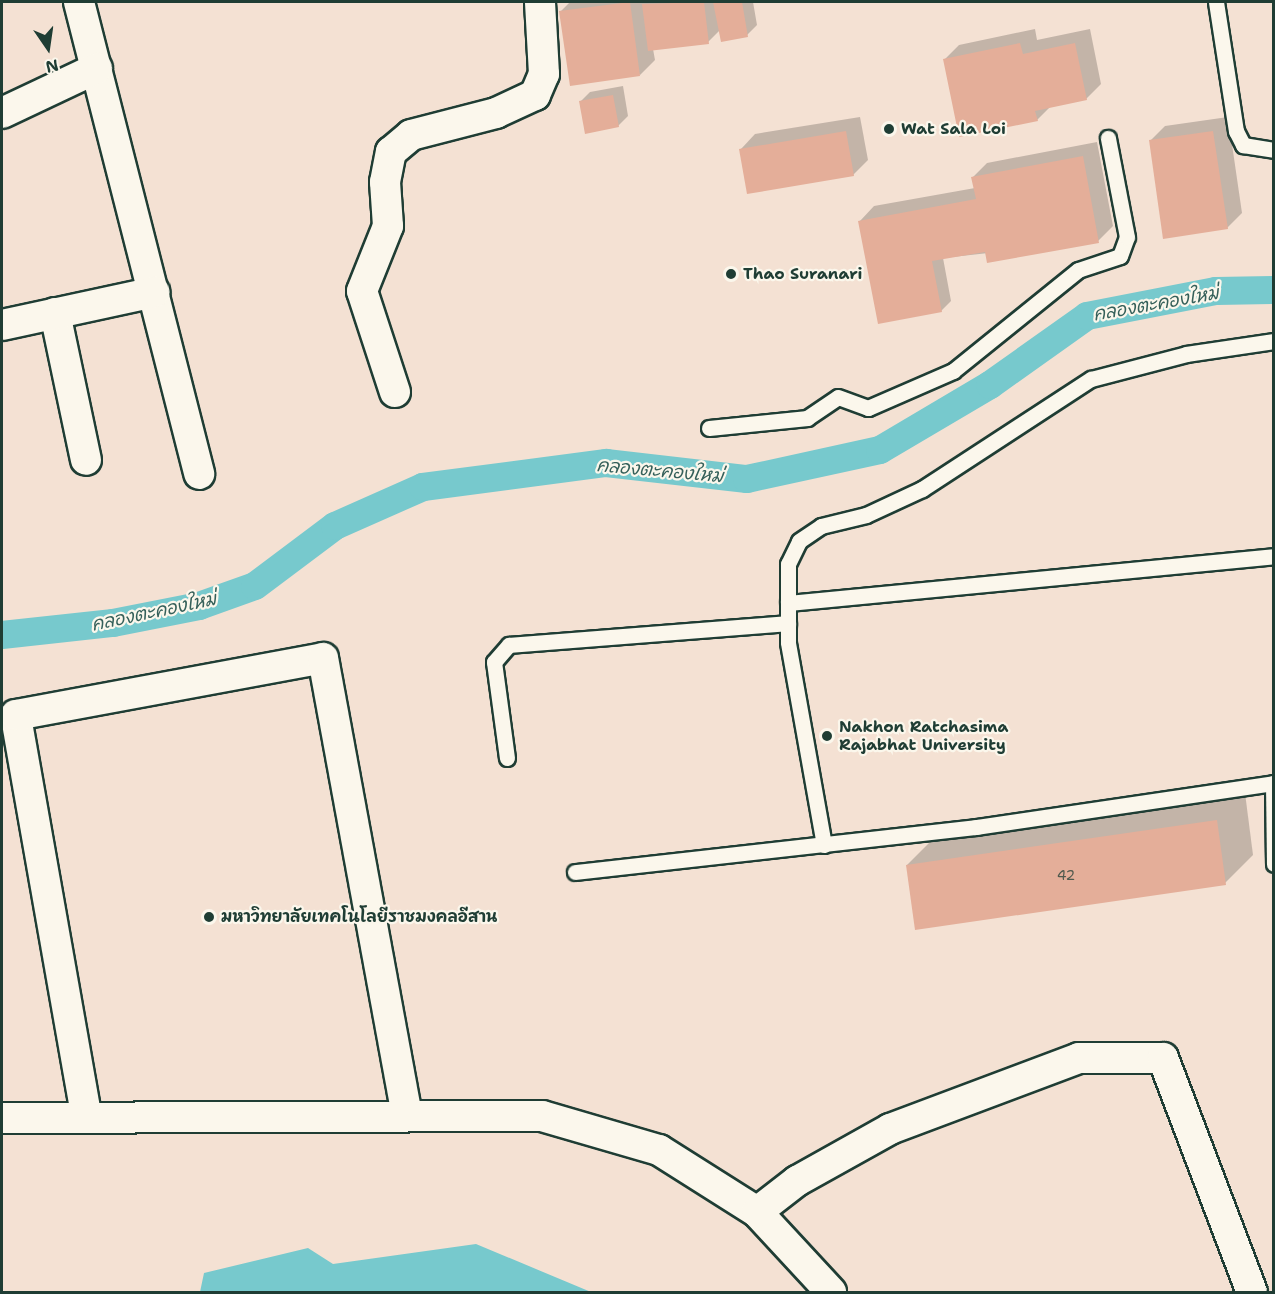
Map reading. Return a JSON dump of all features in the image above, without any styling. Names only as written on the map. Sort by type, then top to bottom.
[{"type":"street","points":[[79,2],[199,474]]},
{"type":"street","points":[[395,392],[362,291],[388,226],[385,182],[391,152],[411,135],[502,111],[535,95],[544,74],[540,2]]},
{"type":"street","points":[[2,112],[97,68]]},
{"type":"street","points":[[2,325],[154,292]]},
{"type":"street","points":[[55,313],[86,460]]},
{"type":"street","points":[[86,1114],[16,715],[323,658],[407,1114]]},
{"type":"street","points":[[758,1212],[797,1181],[890,1129],[1079,1058],[1163,1058],[1252,1293]]},
{"type":"street","points":[[2,1118],[86,1114],[542,1116],[659,1150],[758,1212],[831,1293]]},
{"type":"lane","points":[[1216,2],[1236,131],[1244,145],[1274,150]]},
{"type":"lane","points":[[709,428],[807,418],[838,397],[868,408],[953,371],[1078,270],[1120,256],[1127,237],[1108,138]]},
{"type":"lane","points":[[824,845],[794,696],[788,623],[791,552],[808,533],[897,503],[1036,419],[1077,385],[1134,366],[1274,341]]},
{"type":"lane","points":[[788,603],[1274,556]]},
{"type":"lane","points":[[507,758],[494,662],[509,645],[788,623]]},
{"type":"lane","points":[[575,872],[824,845],[1273,783],[1274,864]]},
{"type":"water","points":[[476,1244],[591,1292],[200,1292],[204,1273],[308,1248],[333,1264]]},
{"type":"building","points":[[630,2],[640,76],[570,86],[559,11]]},
{"type":"building","points":[[704,2],[709,44],[648,51],[642,4]]},
{"type":"building","points":[[713,2],[742,2],[748,37],[721,42]]},
{"type":"building","points":[[1020,43],[1023,54],[1075,43],[1087,100],[1035,111],[1038,121],[959,137],[943,59]]},
{"type":"building","points":[[613,95],[619,127],[585,134],[579,101]]},
{"type":"building","points":[[846,131],[854,176],[747,194],[739,149]]},
{"type":"building","points":[[1213,131],[1228,229],[1163,239],[1149,140]]},
{"type":"building","points":[[1083,156],[1099,243],[987,263],[985,252],[932,261],[942,312],[878,324],[858,221],[976,199],[971,177]]},
{"type":"building","points":[[1217,820],[1226,885],[915,930],[906,865]]},
{"type":"waterway","name":"คลองตะคองใหม่","points":[[2,635],[113,623],[199,606],[255,586],[335,526],[423,487],[606,463],[747,479],[880,450],[990,385],[1087,316],[1216,291],[1274,290]]},
{"type":"place","name":"Wat Sala Loi","points":[[889,129]]},
{"type":"place","name":"Thao Suranari","points":[[731,274]]},
{"type":"place","name":"Nakhon Ratchasima Rajabhat University","points":[[827,736]]},
{"type":"place","name":"มหาวิทยาลัยเทคโนโลยีราชมงคลอีสาน","points":[[209,917]]}]
